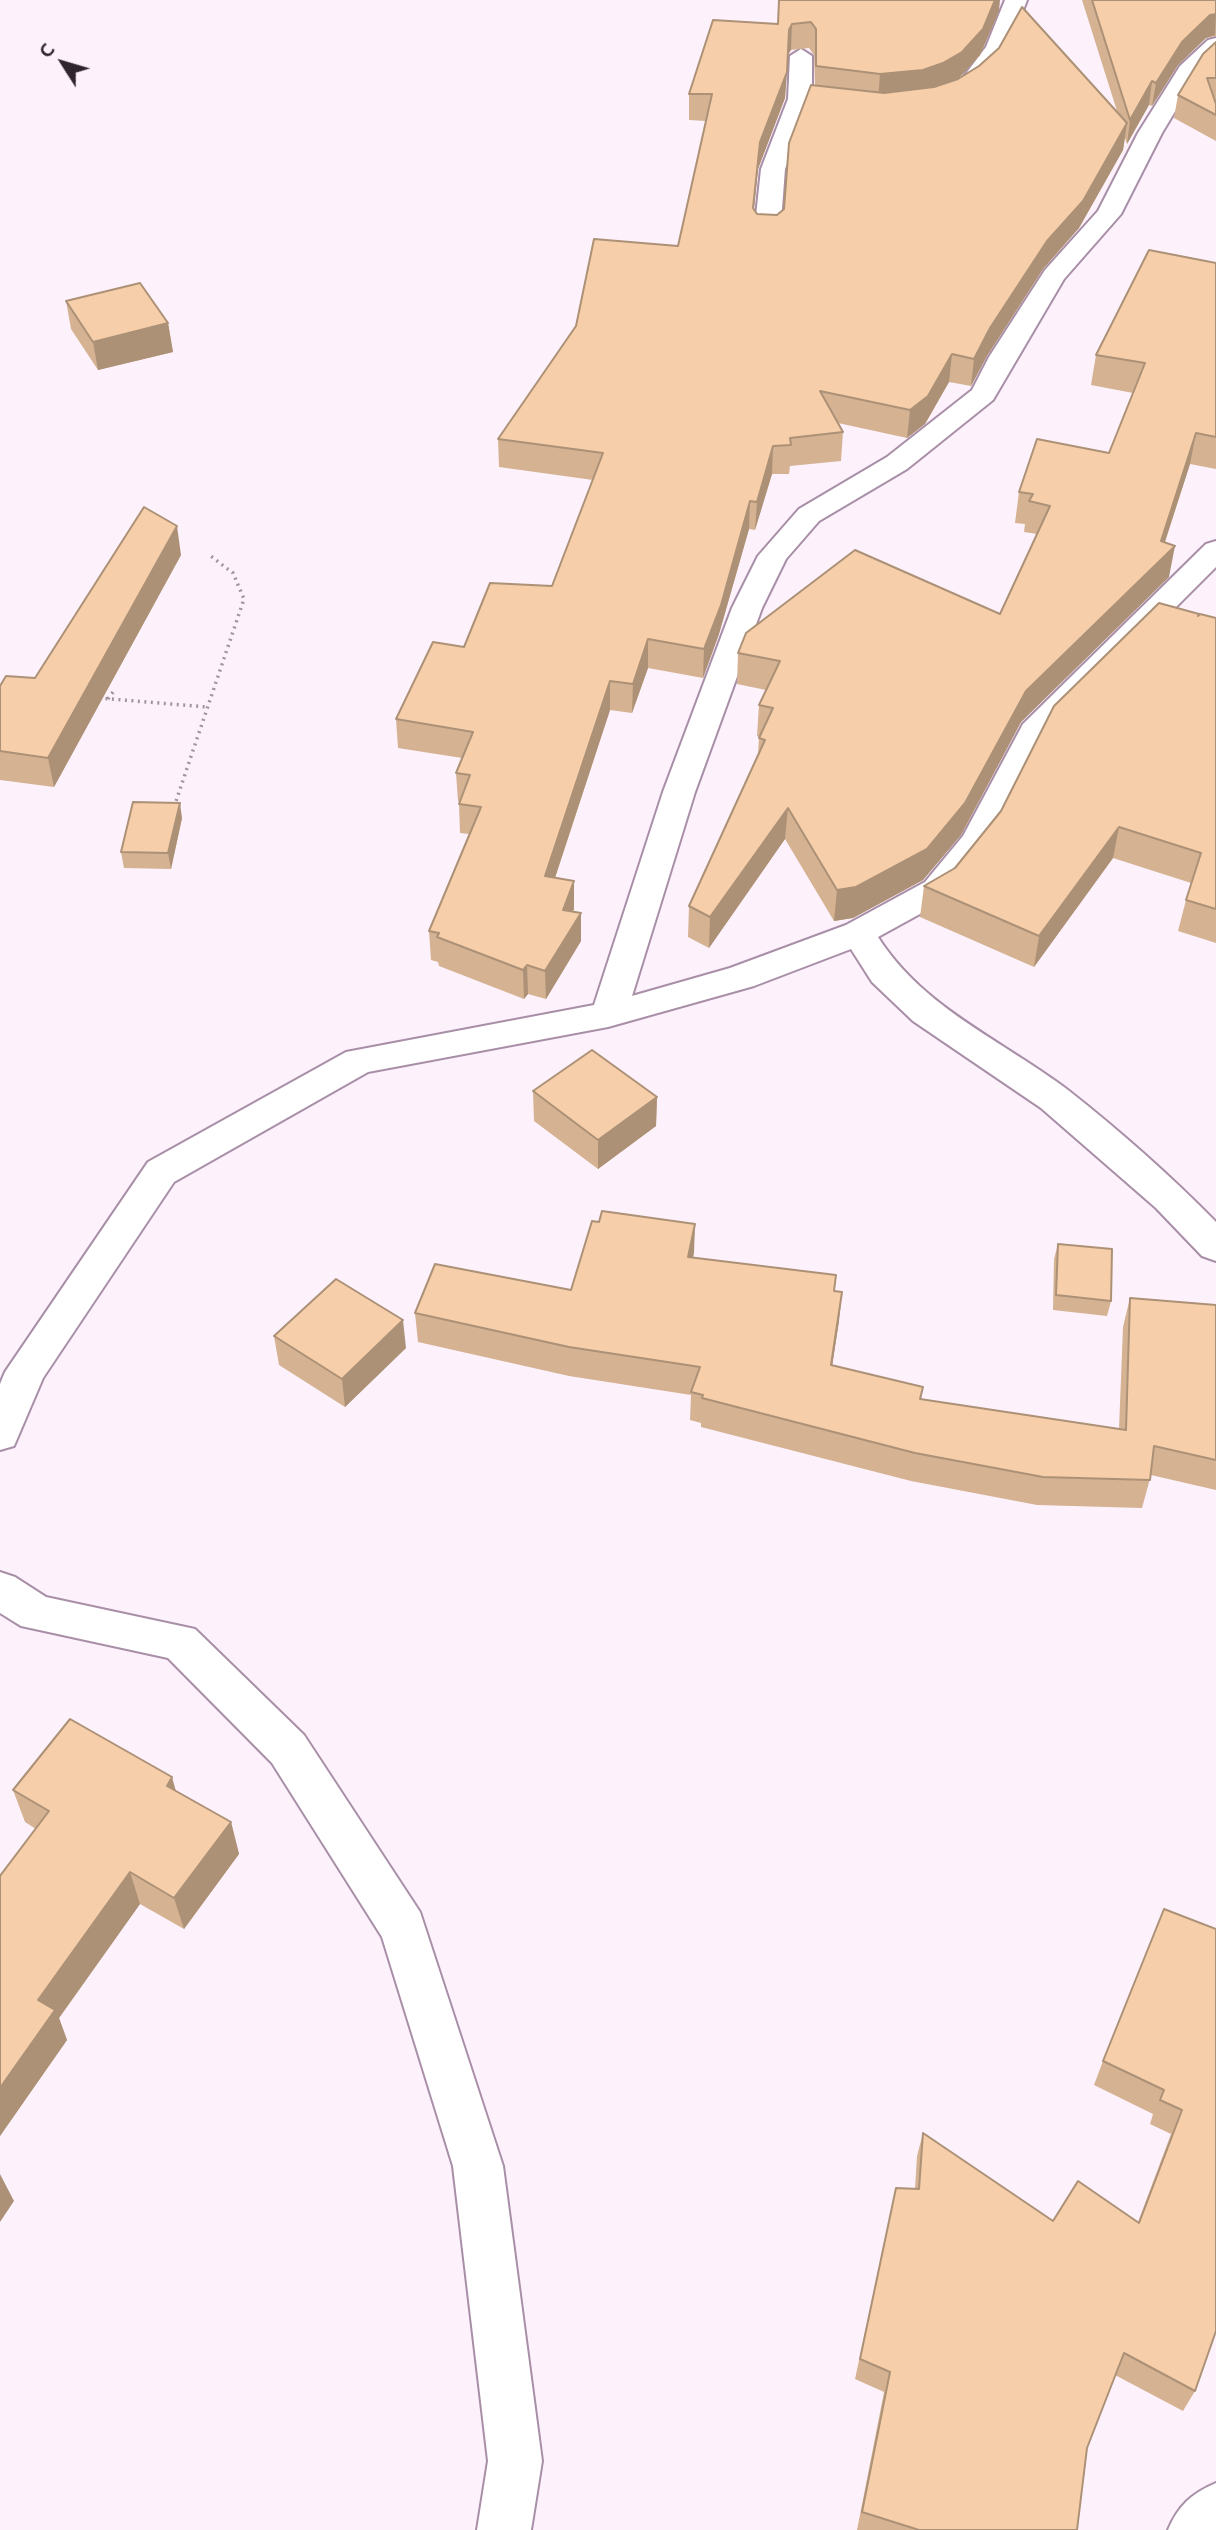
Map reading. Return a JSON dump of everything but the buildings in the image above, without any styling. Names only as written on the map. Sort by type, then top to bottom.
[{"type":"street","points":[[944,100],[967,88],[995,57],[1010,26],[1016,0]]},
{"type":"street","points":[[608,1015],[679,792],[747,608],[773,556],[809,515],[897,463],[983,394],[1002,357],[1055,275],[1109,214],[1150,133],[1188,71],[1216,45]]},
{"type":"street","points":[[767,235],[773,170],[800,99],[801,56]]},
{"type":"street","points":[[800,99],[831,107],[880,109]]},
{"type":"street","points":[[0,1434],[24,1372],[161,1172],[359,1061],[608,1015],[742,977],[858,933],[937,890],[977,841],[1034,731],[1216,550]]},
{"type":"street","points":[[858,933],[884,974],[925,1012],[1054,1099],[1169,1198],[1216,1246]]},
{"type":"street","points":[[0,1590],[36,1613],[180,1642],[288,1749],[403,1928],[478,2166],[515,2461],[504,2530]]},
{"type":"street","points":[[1195,2530],[1216,2510]]},
{"type":"path","points":[[170,818],[244,600],[233,573],[208,554]]},
{"type":"path","points":[[108,699],[113,692]]},
{"type":"path","points":[[88,698],[207,707]]}]
